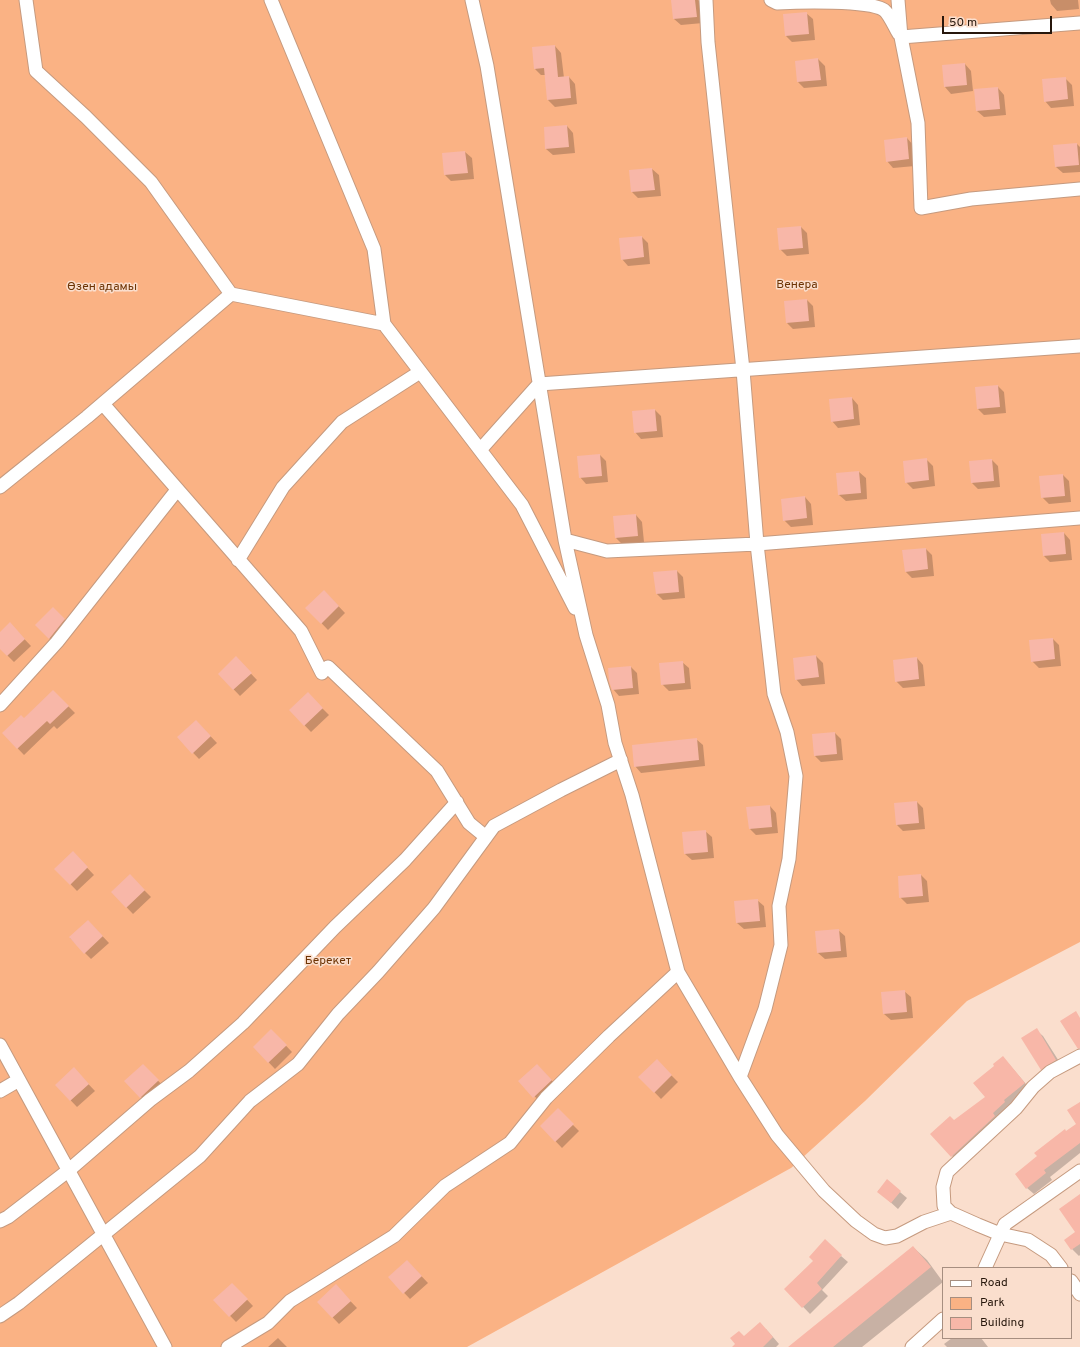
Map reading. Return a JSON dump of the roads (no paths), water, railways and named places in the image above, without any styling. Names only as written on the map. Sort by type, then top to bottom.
[{"type":"street","points":[[26,0],[36,71],[86,117],[152,182],[231,294],[384,324]]},
{"type":"street","points":[[271,0],[374,249],[384,324],[522,505],[583,624]]},
{"type":"street","points":[[472,0],[487,66],[565,540],[583,624],[608,705],[616,743],[632,795],[678,972],[777,1136],[824,1191],[856,1221],[874,1234],[885,1238],[897,1236],[924,1222],[951,1213]]},
{"type":"street","points":[[706,0],[708,42],[744,370],[758,544],[774,694],[787,732],[796,776],[789,859],[778,906],[781,945],[764,1010],[740,1077]]},
{"type":"street","points":[[771,0],[777,3],[827,1],[867,3],[884,10],[901,37]]},
{"type":"street","points":[[898,0],[901,37],[918,123],[921,208],[971,199],[1080,189]]},
{"type":"street","points":[[901,37],[1080,23]]},
{"type":"street","points":[[0,487],[103,404],[231,294]]},
{"type":"street","points":[[480,450],[539,384],[1080,346]]},
{"type":"street","points":[[238,560],[283,487],[342,422],[420,372]]},
{"type":"street","points":[[103,404],[301,631],[325,670],[437,771],[469,823],[486,837]]},
{"type":"street","points":[[0,705],[57,642],[177,490]]},
{"type":"street","points":[[565,540],[607,551],[758,544],[1080,518]]},
{"type":"street","points":[[0,1316],[19,1303],[104,1235],[200,1156],[250,1101],[298,1064],[338,1014],[378,972],[434,908],[494,826],[621,760]]},
{"type":"street","points":[[0,1221],[8,1217],[69,1170],[150,1100],[189,1071],[243,1023],[335,927],[405,860],[457,802]]},
{"type":"street","points":[[228,1347],[268,1323],[290,1301],[394,1236],[445,1186],[510,1143],[546,1098],[609,1036],[678,972]]},
{"type":"street","points":[[0,1045],[165,1347]]},
{"type":"street","points":[[1060,1267],[1051,1255],[1028,1240],[1000,1234],[951,1213],[944,1206],[944,1187],[947,1172],[989,1131],[1016,1108],[1033,1087],[1050,1072],[1080,1056]]},
{"type":"street","points":[[0,1091],[19,1080]]},
{"type":"street","points":[[985,1267],[1005,1224],[1080,1171]]},
{"type":"street","points":[[1072,1282],[1080,1294]]},
{"type":"street","points":[[912,1347],[942,1320]]},
{"type":"park label","name":"Венера","points":[[797,286]]},
{"type":"park label","name":"Өзен адамы","points":[[102,288]]},
{"type":"park label","name":"Берекет","points":[[328,962]]}]
